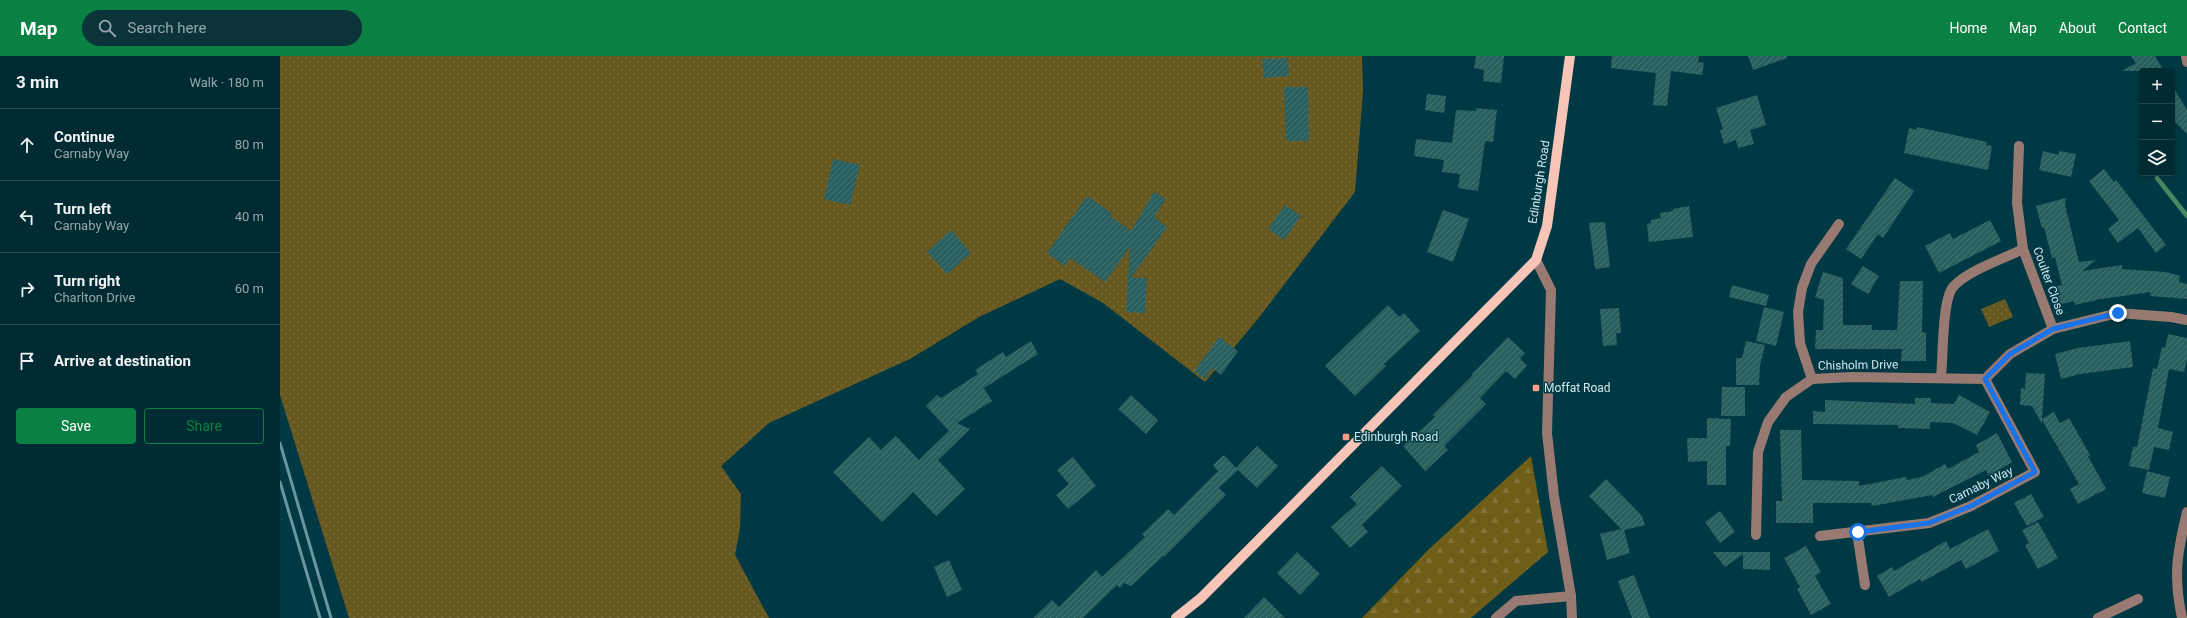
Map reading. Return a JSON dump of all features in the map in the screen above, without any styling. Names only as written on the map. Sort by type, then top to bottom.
[{"type":"main road","name":"Edinburgh Road","points":[[1176,618],[1201,598],[1536,260],[1546,226],[1570,56]]},
{"type":"street","points":[[2186,56],[2187,62]]},
{"type":"street","name":"Coulter Close","points":[[2019,146],[2017,202],[2023,250],[2053,329]]},
{"type":"street","points":[[1812,378],[1800,343],[1798,312],[1802,288],[1811,264],[1839,224]]},
{"type":"street","points":[[1941,378],[1946,301],[1952,288],[1961,280],[2023,250]]},
{"type":"street","points":[[1536,260],[1551,290],[1547,433],[1554,496],[1571,596],[1572,618]]},
{"type":"street","points":[[1985,379],[2010,354],[2053,329],[2118,313],[2172,317],[2187,320]]},
{"type":"street","name":"Chisholm Drive","points":[[1756,535],[1758,452],[1768,422],[1786,397],[1812,378],[1985,379]]},
{"type":"street","name":"Carnaby Way","points":[[1820,536],[1929,523],[1971,506],[2035,472],[1985,379]]},
{"type":"street","points":[[2182,618],[2176,591],[2176,566],[2187,512]]},
{"type":"street","points":[[1858,532],[1865,585]]},
{"type":"street","points":[[1496,618],[1516,602],[1571,596]]},
{"type":"street","points":[[2098,618],[2138,599]]},
{"type":"shaded area","points":[[280,56],[1362,56],[1363,92],[1355,192],[1257,320],[1205,382],[1103,303],[1060,279],[979,317],[910,359],[769,423],[721,466],[741,494],[740,528],[735,555],[769,618],[349,618],[280,395]]},
{"type":"shaded area","points":[[2005,299],[2013,317],[1989,327],[1981,309]]},
{"type":"green space","points":[[1531,456],[1548,552],[1471,618],[1362,618],[1429,549]]},
{"type":"building","points":[[1476,56],[1504,56],[1501,83],[1483,81],[1484,70],[1474,68]]},
{"type":"building","points":[[1612,56],[1699,56],[1698,62],[1704,63],[1702,75],[1671,71],[1667,106],[1653,105],[1656,73],[1611,68]]},
{"type":"building","points":[[1748,56],[1787,56],[1787,58],[1753,70]]},
{"type":"building","points":[[2131,56],[2155,56],[2162,68],[2139,68],[2139,71],[2122,71],[2136,63]]},
{"type":"building","points":[[1288,58],[1289,76],[1264,78],[1262,59]]},
{"type":"building","points":[[1284,87],[1308,87],[1309,141],[1286,141]]},
{"type":"building","points":[[2175,90],[2187,110],[2187,134],[2175,122]]},
{"type":"building","points":[[1427,94],[1446,96],[1444,113],[1425,110]]},
{"type":"building","points":[[1757,95],[1766,125],[1750,130],[1754,144],[1738,148],[1736,140],[1724,144],[1720,130],[1723,129],[1716,108]]},
{"type":"building","points":[[1476,108],[1497,110],[1493,142],[1485,141],[1478,191],[1458,188],[1460,174],[1442,172],[1444,160],[1414,156],[1416,139],[1452,143],[1456,110],[1476,111]]},
{"type":"building","points":[[1917,127],[1987,142],[1986,145],[1992,146],[1988,170],[1904,153],[1909,128],[1917,130]]},
{"type":"building","points":[[2043,151],[2059,155],[2059,151],[2076,154],[2071,177],[2039,170]]},
{"type":"building","points":[[833,159],[860,165],[850,205],[824,199]]},
{"type":"building","points":[[2104,169],[2114,182],[2116,180],[2166,245],[2156,253],[2138,228],[2118,243],[2108,229],[2119,220],[2089,181]]},
{"type":"building","points":[[1895,178],[1914,191],[1883,238],[1878,234],[1861,259],[1846,249]]},
{"type":"building","points":[[1154,192],[1166,199],[1154,217],[1167,227],[1131,278],[1147,278],[1145,313],[1126,312],[1130,247],[1105,282],[1070,258],[1065,266],[1047,253],[1087,196],[1112,213],[1110,216],[1131,231]]},
{"type":"building","points":[[2066,198],[2065,205],[2079,262],[2096,260],[2082,271],[2122,265],[2122,269],[2166,272],[2180,276],[2179,282],[2187,284],[2187,299],[2150,296],[2151,292],[2101,299],[2075,305],[2074,301],[2058,305],[2054,287],[2062,285],[2055,257],[2052,258],[2044,227],[2042,228],[2036,206]]},
{"type":"building","points":[[1285,205],[1301,216],[1284,240],[1268,229]]},
{"type":"building","points":[[1689,206],[1693,237],[1649,242],[1647,224],[1651,223],[1651,220],[1661,218],[1660,213]]},
{"type":"building","points":[[1443,210],[1469,219],[1453,262],[1427,252]]},
{"type":"building","points":[[1990,220],[2001,241],[1939,273],[1925,246],[1950,233],[1953,239]]},
{"type":"building","points":[[1605,222],[1610,267],[1595,269],[1589,223]]},
{"type":"building","points":[[951,230],[971,253],[947,274],[927,252]]},
{"type":"building","points":[[1863,266],[1879,276],[1868,294],[1851,284]]},
{"type":"building","points":[[1823,272],[1843,278],[1843,325],[1872,325],[1872,330],[1897,330],[1900,281],[1923,281],[1922,332],[1926,333],[1926,361],[1901,361],[1902,349],[1815,349],[1816,330],[1823,330],[1824,300],[1815,297]]},
{"type":"building","points":[[1732,285],[1769,295],[1766,306],[1729,297]]},
{"type":"building","points":[[1388,305],[1399,317],[1404,313],[1420,331],[1384,364],[1386,366],[1355,396],[1325,366]]},
{"type":"building","points":[[1764,307],[1784,312],[1776,346],[1756,341]]},
{"type":"building","points":[[1619,308],[1621,333],[1616,333],[1617,345],[1603,346],[1600,309]]},
{"type":"building","points":[[2168,334],[2187,338],[2187,359],[2184,372],[2169,369],[2158,428],[2173,432],[2169,450],[2154,447],[2149,470],[2129,466],[2133,447],[2137,447],[2153,368],[2157,369],[2162,347],[2165,348]]},
{"type":"building","points":[[1219,337],[1238,351],[1221,375],[1212,368],[1205,379],[1194,371]]},
{"type":"building","points":[[1508,337],[1525,353],[1520,358],[1527,366],[1515,379],[1506,371],[1480,398],[1486,404],[1444,446],[1448,450],[1425,471],[1403,446],[1435,417],[1433,415]]},
{"type":"building","points":[[1031,341],[1038,354],[984,388],[992,401],[957,423],[970,429],[938,460],[965,489],[936,516],[913,492],[882,522],[833,472],[869,437],[881,450],[896,436],[919,460],[949,431],[926,406],[937,395],[941,398],[978,374],[975,370],[1003,352],[1006,357]]},
{"type":"building","points":[[1746,341],[1765,345],[1760,365],[1759,385],[1736,385],[1736,358],[1742,358]]},
{"type":"building","points":[[2130,341],[2133,367],[2080,374],[2061,379],[2055,354],[2078,348]]},
{"type":"building","points":[[2026,373],[2045,374],[2042,419],[2054,412],[2060,423],[2069,418],[2090,455],[2088,456],[2106,489],[2078,504],[2070,489],[2079,484],[2042,420],[2042,424],[2032,406],[2020,405],[2021,388],[2025,389]]},
{"type":"building","points":[[1722,387],[1745,387],[1745,416],[1721,416]]},
{"type":"building","points":[[1131,395],[1158,420],[1146,434],[1118,409]]},
{"type":"building","points":[[1959,395],[1990,412],[1977,435],[1953,423],[1930,422],[1930,429],[1898,428],[1898,425],[1813,424],[1813,411],[1825,412],[1825,400],[1915,404],[1915,398],[1931,398],[1931,403],[1954,404]]},
{"type":"building","points":[[1707,418],[1731,419],[1730,446],[1726,446],[1726,485],[1707,485],[1707,461],[1688,462],[1687,438],[1707,438]]},
{"type":"building","points":[[1780,430],[1801,430],[1802,480],[1859,481],[1859,486],[1906,477],[1907,480],[1922,477],[1945,464],[1948,469],[1979,452],[1976,445],[1997,433],[2012,462],[1989,476],[1986,470],[1933,497],[1932,495],[1872,506],[1871,503],[1813,503],[1813,523],[1776,523],[1776,501],[1782,501]]},
{"type":"building","points":[[1257,446],[1278,466],[1257,488],[1238,470],[1219,488],[1226,495],[1164,557],[1163,556],[1131,586],[1124,583],[1120,588],[1117,585],[1083,618],[1033,618],[1052,600],[1059,607],[1096,570],[1102,577],[1145,537],[1142,534],[1168,509],[1174,515],[1218,471],[1213,465],[1224,455],[1236,468]]},
{"type":"building","points":[[1073,457],[1096,486],[1068,509],[1056,495],[1069,484],[1057,470]]},
{"type":"building","points":[[1382,466],[1402,486],[1362,525],[1368,532],[1350,548],[1331,527],[1357,504],[1350,497]]},
{"type":"building","points":[[2147,471],[2170,477],[2165,498],[2142,493]]},
{"type":"building","points":[[1606,479],[1642,516],[1645,525],[1624,530],[1630,553],[1607,560],[1600,534],[1621,529],[1589,496]]},
{"type":"building","points":[[2031,494],[2044,517],[2027,526],[2014,503]]},
{"type":"building","points":[[1720,511],[1735,532],[1720,543],[1705,522]]},
{"type":"building","points":[[2038,522],[2058,558],[2038,569],[2025,545],[2029,543],[2022,530]]},
{"type":"building","points":[[1988,529],[1999,551],[1966,569],[1961,560],[1922,582],[1920,579],[1889,597],[1877,576],[1892,567],[1894,571],[1946,541],[1950,549]]},
{"type":"building","points":[[1806,546],[1821,572],[1815,576],[1831,604],[1811,615],[1797,589],[1800,587],[1784,558]]},
{"type":"building","points":[[1297,552],[1320,574],[1300,595],[1277,573]]},
{"type":"building","points":[[1713,552],[1770,552],[1770,570],[1743,569],[1743,554],[1725,567]]},
{"type":"building","points":[[949,560],[962,590],[947,597],[934,567]]},
{"type":"building","points":[[1634,575],[1650,618],[1632,618],[1618,581]]},
{"type":"building","points":[[1264,597],[1285,618],[1244,618]]},
{"type":"waterway","points":[[2157,178],[2187,216]]},
{"type":"railway","points":[[280,443],[331,618]]},
{"type":"railway","points":[[280,482],[320,618]]},
{"type":"place","name":"Moffat Road","points":[[1536,388]]},
{"type":"place","name":"Edinburgh Road","points":[[1346,437]]},
{"type":"route","points":[[1858,532],[1929,523],[1971,506],[2035,472],[1985,379],[2010,354],[2053,329],[2118,313]]}]
